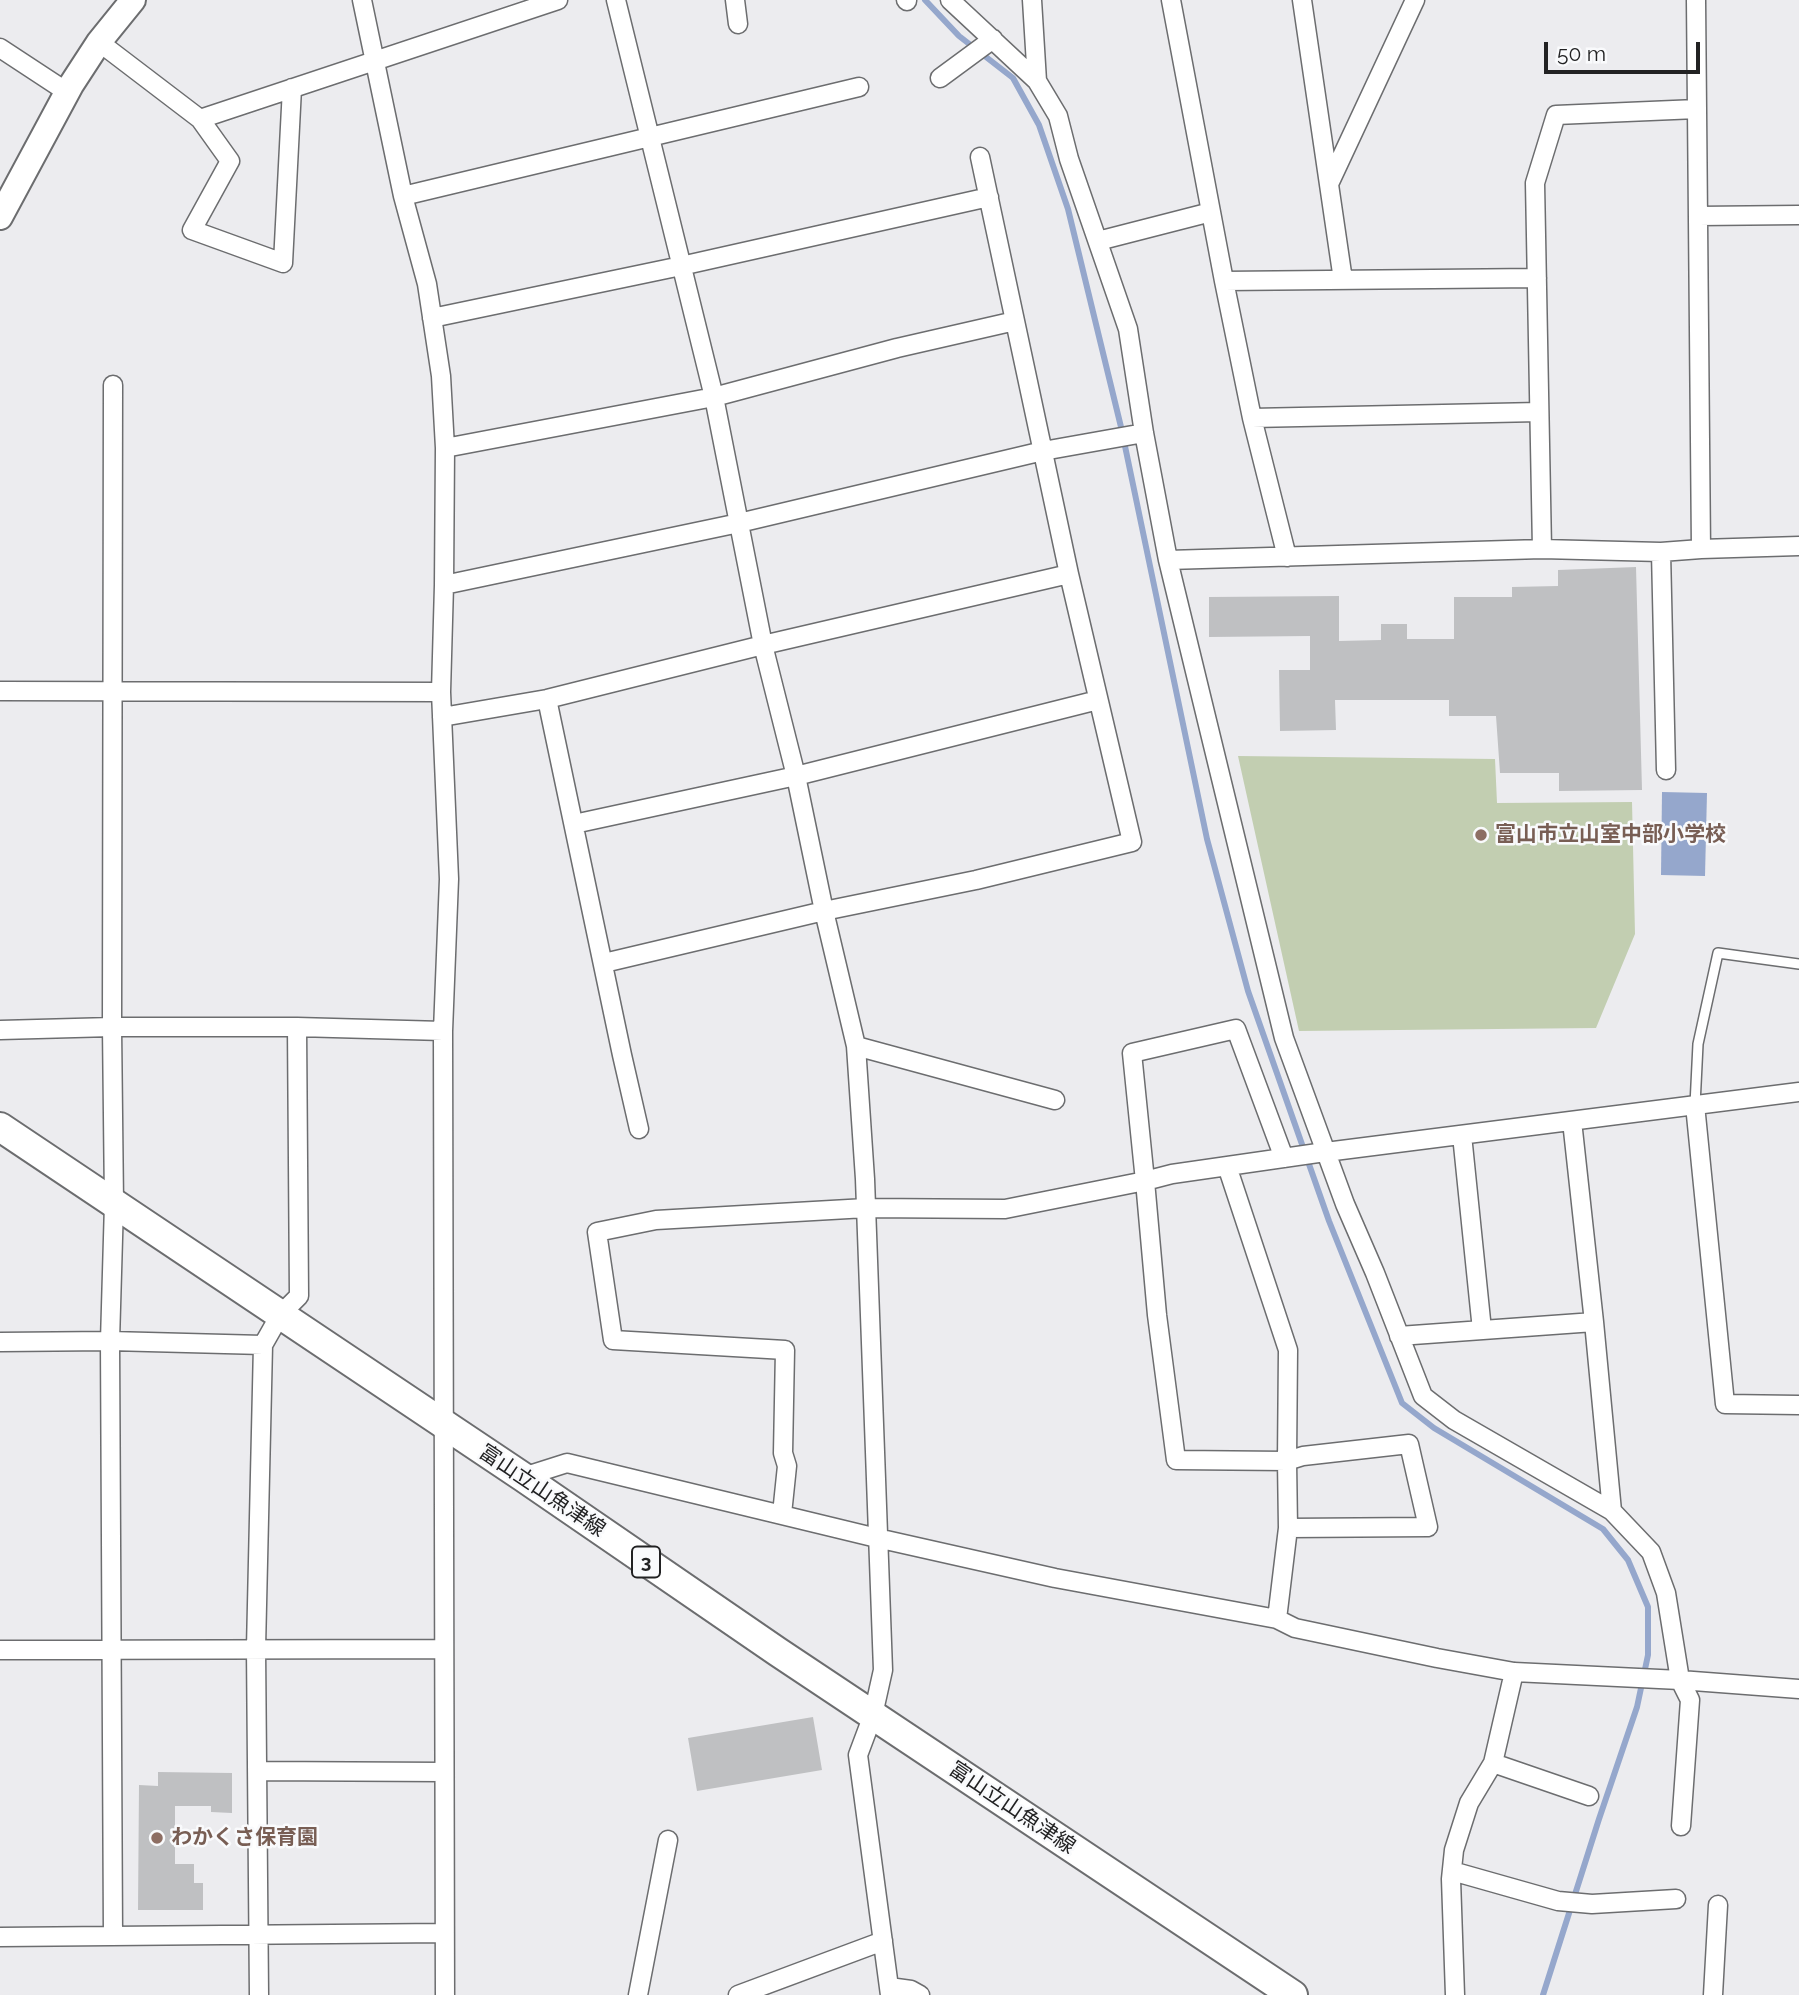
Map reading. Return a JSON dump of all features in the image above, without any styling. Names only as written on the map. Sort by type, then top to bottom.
[{"type":"main road","name":"富山立山魚津線","points":[[0,1127],[1293,1995]]},
{"type":"street","points":[[0,217],[67,92],[99,42],[134,0]]},
{"type":"street","points":[[362,0],[404,196],[427,284],[441,376],[445,448],[441,692],[449,878],[443,1031],[445,1995]]},
{"type":"street","points":[[200,119],[558,0]]},
{"type":"street","points":[[616,0],[713,397],[763,645],[796,776],[856,1045],[866,1208],[883,1670],[873,1715],[858,1755],[889,1991],[911,1990],[920,1995]]},
{"type":"street","points":[[735,0],[738,24]]},
{"type":"street","points":[[950,0],[991,41],[1037,80],[1058,116],[1069,159],[1128,329],[1140,434],[1168,560],[1284,1038],[1322,1152],[1423,1396],[1454,1420],[1612,1511],[1651,1552],[1666,1593],[1680,1679],[1690,1700],[1681,1826]]},
{"type":"street","points":[[1032,0],[1037,80]]},
{"type":"street","points":[[1171,0],[1252,418],[1287,557]]},
{"type":"street","points":[[1303,0],[1343,280]]},
{"type":"street","points":[[1329,184],[1415,0]]},
{"type":"street","points":[[1696,0],[1700,549]]},
{"type":"street","points":[[940,78],[991,41]]},
{"type":"street","points":[[99,42],[200,119],[230,161],[192,230],[283,263],[292,88]]},
{"type":"street","points":[[0,48],[67,92]]},
{"type":"street","points":[[404,196],[859,87]]},
{"type":"street","points":[[1542,549],[1535,183],[1556,115],[1697,109]]},
{"type":"street","points":[[604,963],[824,911],[976,880],[1132,842],[1069,574],[980,157]]},
{"type":"street","points":[[432,318],[989,197]]},
{"type":"street","points":[[1098,241],[1211,212]]},
{"type":"street","points":[[1698,215],[1799,215]]},
{"type":"street","points":[[1224,282],[1536,278]]},
{"type":"street","points":[[445,448],[713,397],[897,348],[1015,321]]},
{"type":"street","points":[[113,385],[114,1204],[110,1341],[113,1935]]},
{"type":"street","points":[[1252,418],[1539,412]]},
{"type":"street","points":[[444,585],[738,523],[1043,451],[1140,434]]},
{"type":"street","points":[[1168,560],[1542,549],[1661,552],[1799,546]]},
{"type":"street","points":[[1661,552],[1666,770]]},
{"type":"street","points":[[442,717],[547,699],[763,645],[1069,574]]},
{"type":"street","points":[[0,691],[441,692]]},
{"type":"street","points":[[547,699],[639,1129]]},
{"type":"street","points":[[574,824],[796,776],[1098,700]]},
{"type":"street","points":[[259,1995],[256,1648],[263,1345],[280,1315],[299,1296],[297,1027]]},
{"type":"street","points":[[0,1030],[297,1027],[443,1031]]},
{"type":"street","points":[[1287,1157],[1236,1029],[1132,1053],[1157,1315],[1177,1460],[1287,1461],[1409,1444],[1429,1527],[1287,1528]]},
{"type":"street","points":[[856,1045],[1055,1100]]},
{"type":"street","points":[[782,1514],[787,1466],[782,1453],[785,1350],[613,1340],[597,1231],[656,1220],[866,1208],[1005,1209],[1172,1174],[1287,1157],[1799,1092]]},
{"type":"street","points":[[1695,1105],[1726,1404],[1799,1405]]},
{"type":"street","points":[[1573,1121],[1612,1511]]},
{"type":"street","points":[[1462,1135],[1482,1330]]},
{"type":"street","points":[[1227,1166],[1288,1350],[1287,1528],[1277,1619]]},
{"type":"street","points":[[1399,1336],[1594,1322]]},
{"type":"street","points":[[0,1342],[110,1341],[263,1345]]},
{"type":"street","points":[[523,1478],[567,1462],[877,1538],[1055,1578],[1277,1619],[1295,1628],[1514,1672],[1680,1679],[1799,1689]]},
{"type":"street","points":[[0,1650],[443,1649]]},
{"type":"street","points":[[1455,1995],[1452,1871],[1454,1850],[1469,1803],[1493,1763],[1514,1672]]},
{"type":"street","points":[[1493,1763],[1589,1796]]},
{"type":"street","points":[[257,1771],[444,1772]]},
{"type":"street","points":[[638,1995],[668,1840]]},
{"type":"street","points":[[1452,1871],[1558,1901],[1587,1903],[1676,1899]]},
{"type":"street","points":[[1713,1995],[1718,1905]]},
{"type":"street","points":[[0,1937],[444,1933]]},
{"type":"street","points":[[738,1995],[883,1941]]},
{"type":"lane","points":[[1695,1105],[1698,1044],[1718,953],[1799,964]]},
{"type":"green space","points":[[1238,756],[1495,759],[1497,803],[1632,802],[1635,934],[1596,1028],[1299,1031]]},
{"type":"water","points":[[1662,792],[1707,793],[1705,876],[1661,875]]},
{"type":"building","points":[[1636,567],[1642,790],[1559,791],[1559,773],[1500,773],[1496,716],[1449,716],[1449,700],[1335,700],[1336,730],[1280,731],[1279,670],[1310,670],[1310,636],[1209,637],[1209,597],[1339,596],[1339,641],[1381,640],[1381,624],[1407,624],[1407,639],[1454,639],[1454,597],[1512,597],[1512,587],[1558,586],[1558,570]]},
{"type":"building","points":[[813,1717],[822,1770],[697,1791],[688,1738]]},
{"type":"building","name":"わかくさ保育園","points":[[158,1772],[232,1773],[232,1813],[211,1812],[211,1806],[175,1806],[175,1864],[194,1864],[194,1883],[203,1883],[203,1910],[138,1910],[139,1785],[158,1786]]},
{"type":"waterway","points":[[925,0],[959,36],[1013,78],[1039,125],[1068,209],[1121,427],[1207,839],[1248,991],[1329,1221],[1402,1403],[1434,1428],[1603,1529],[1628,1560],[1648,1607],[1648,1655],[1637,1707],[1543,1995]]},
{"type":"place","name":"富山市立山室中部小学校","points":[[1481,835]]},
{"type":"place","name":"わかくさ保育園","points":[[157,1838]]}]
